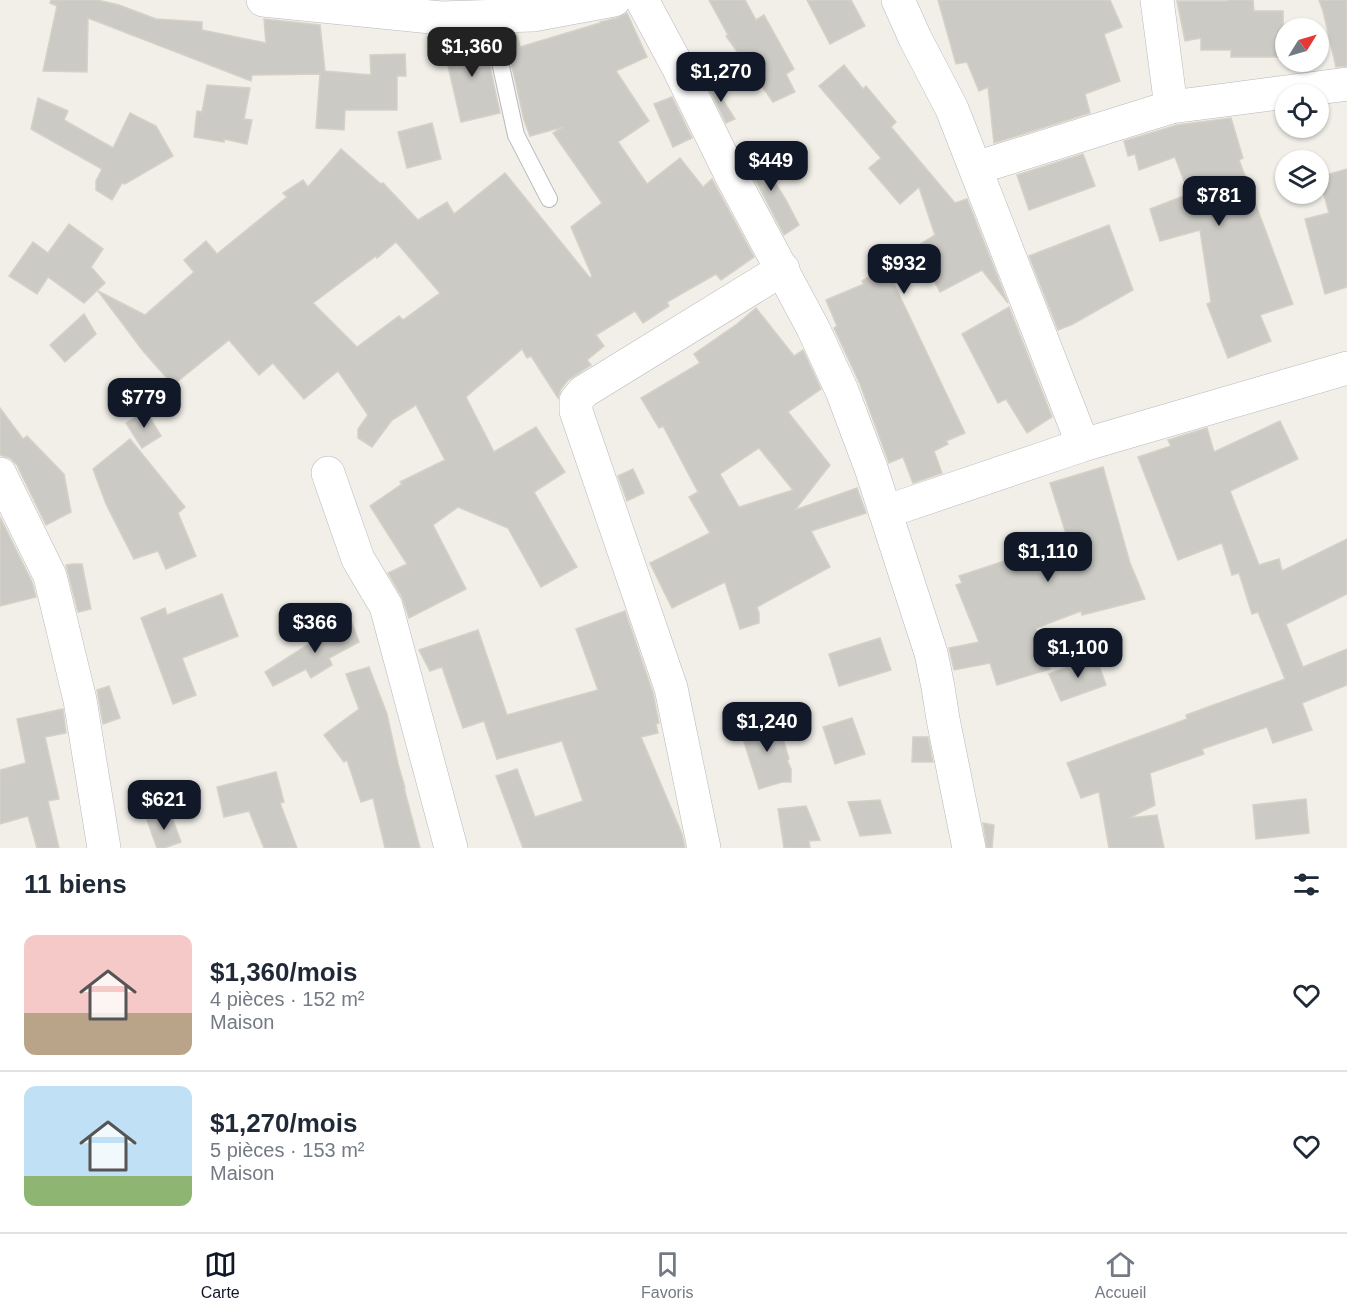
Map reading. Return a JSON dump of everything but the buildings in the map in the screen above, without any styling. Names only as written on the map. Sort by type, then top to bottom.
[{"type":"street","points":[[263,0],[441,18],[533,15],[614,0]]},
{"type":"street","points":[[642,0],[731,175],[783,269],[842,392],[871,468],[930,653],[969,848]]},
{"type":"street","points":[[898,0],[952,109],[1083,446]]},
{"type":"street","points":[[1157,0],[1170,107]]},
{"type":"street","points":[[976,168],[1170,107],[1347,84]]},
{"type":"street","points":[[704,848],[670,688],[576,411],[576,401],[583,392],[783,269]]},
{"type":"street","points":[[885,512],[1083,446],[1347,368]]},
{"type":"street","points":[[328,473],[358,559],[386,606],[451,848]]},
{"type":"street","points":[[0,474],[50,576],[81,700],[104,848]]},
{"type":"lane","points":[[490,16],[516,135],[549,199]]}]
